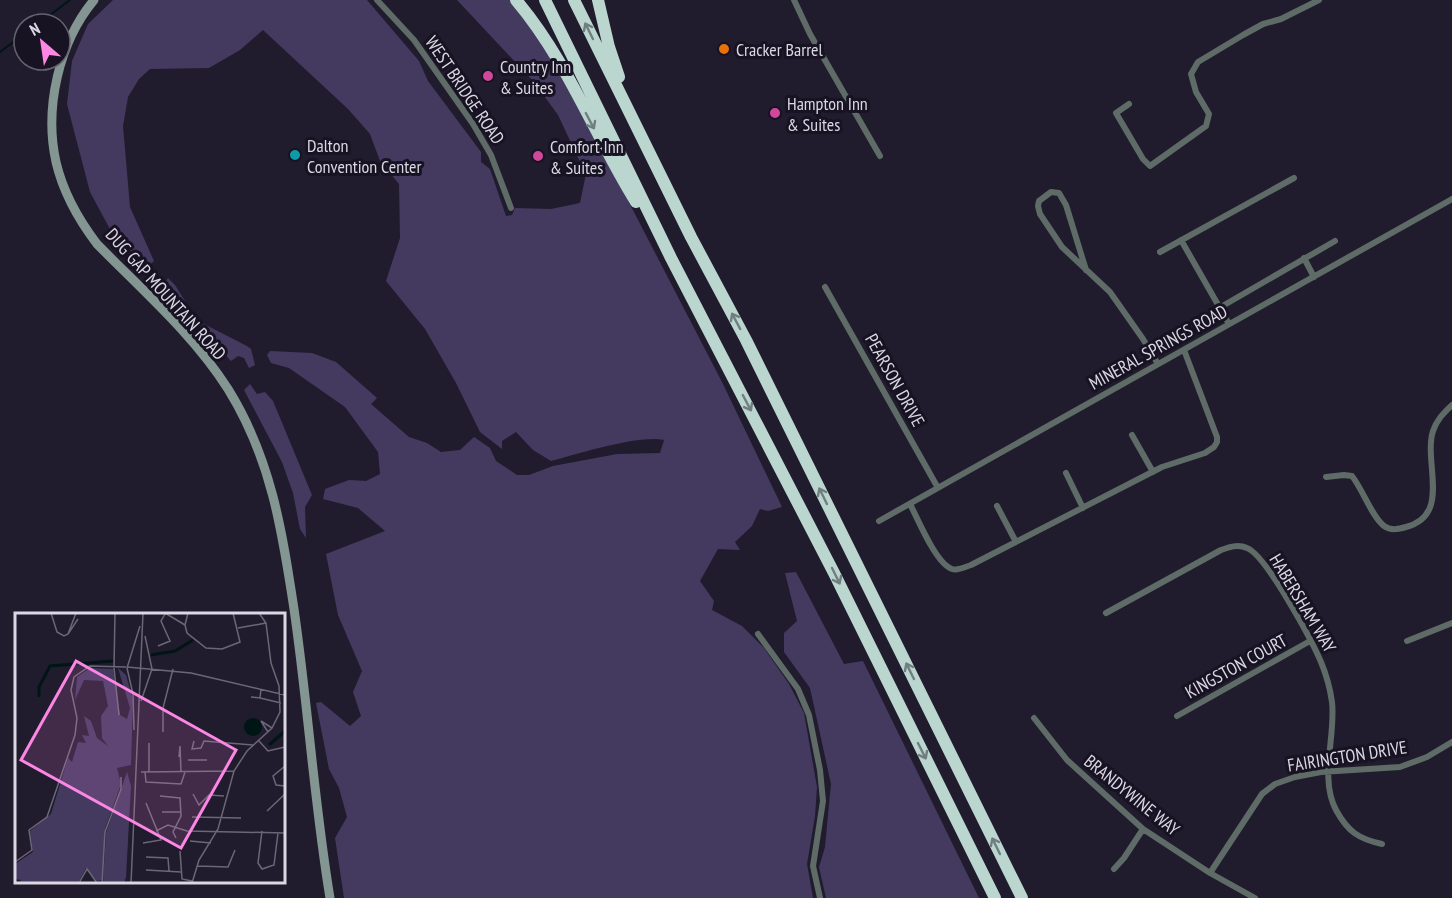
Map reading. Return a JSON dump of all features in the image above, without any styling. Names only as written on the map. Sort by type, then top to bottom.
[{"type":"highway","points":[[516,0],[550,47],[624,183],[671,258]]},
{"type":"highway","points":[[544,0],[671,258],[834,573],[995,898]]},
{"type":"highway","points":[[574,0],[691,237],[747,340],[1022,898]]},
{"type":"highway","points":[[598,0],[609,47],[619,74],[623,99]]},
{"type":"street","name":"DUG GAP MOUNTAIN ROAD","points":[[94,0],[70,41],[58,79],[52,119],[56,162],[70,200],[86,230],[199,349],[232,396],[260,454],[274,497],[285,549],[302,665],[330,898]]},
{"type":"street","name":"WEST BRIDGE ROAD","points":[[377,0],[414,40],[473,124],[491,156],[511,208]]},
{"type":"street","points":[[794,0],[810,34],[880,156]]},
{"type":"street","points":[[1129,104],[1116,113],[1143,159],[1150,166],[1206,126],[1209,114],[1196,92],[1191,74],[1198,62],[1263,24],[1281,19],[1319,0]]},
{"type":"street","points":[[1160,252],[1294,178]]},
{"type":"street","points":[[1086,270],[1066,205],[1059,193],[1051,192],[1039,201],[1040,214],[1062,247],[1086,270],[1110,292],[1158,364]]},
{"type":"street","name":"MINERAL SPRINGS ROAD","points":[[879,521],[1452,199]]},
{"type":"street","points":[[1181,240],[1229,324]]},
{"type":"street","points":[[1219,308],[1335,241]]},
{"type":"street","points":[[1304,258],[1314,277]]},
{"type":"street","name":"PEARSON DRIVE","points":[[825,286],[938,488]]},
{"type":"street","points":[[910,504],[938,556],[949,568],[957,570],[1153,472],[1205,453],[1217,442],[1184,350]]},
{"type":"street","points":[[1326,477],[1352,476],[1362,488],[1377,519],[1386,528],[1396,529],[1413,525],[1423,518],[1436,499],[1433,432],[1440,416],[1452,405]]},
{"type":"street","points":[[1132,435],[1153,472]]},
{"type":"street","points":[[1066,473],[1083,508]]},
{"type":"street","points":[[998,506],[1016,542]]},
{"type":"street","name":"HABERSHAM WAY","points":[[1106,613],[1221,550],[1233,546],[1246,547],[1254,551],[1266,564],[1323,668],[1332,704],[1329,772],[1330,795],[1336,810],[1357,836],[1382,844]]},
{"type":"street","points":[[1407,641],[1452,623]]},
{"type":"street","points":[[758,634],[798,689],[809,715],[820,770],[823,801],[813,866],[820,898]]},
{"type":"street","name":"KINGSTON COURT","points":[[1177,716],[1310,641]]},
{"type":"street","name":"BRANDYWINE WAY","points":[[1034,717],[1066,760],[1143,829],[1210,873],[1255,898]]},
{"type":"street","name":"FAIRINGTON DRIVE","points":[[1210,873],[1262,794],[1275,784],[1295,777],[1329,772],[1400,767],[1427,757],[1452,742]]},
{"type":"street","points":[[1114,869],[1143,829]]},
{"type":"shaded area","points":[[113,0],[367,0],[419,61],[428,81],[481,152],[481,162],[490,169],[506,216],[512,215],[515,208],[551,209],[580,203],[587,169],[581,164],[558,115],[534,82],[457,0],[513,0],[564,77],[722,382],[782,507],[768,511],[760,509],[752,526],[735,542],[740,550],[718,549],[700,581],[714,601],[712,610],[742,626],[764,648],[789,684],[804,713],[817,787],[807,864],[813,898],[344,898],[335,838],[347,817],[339,788],[329,769],[316,703],[321,702],[350,726],[361,716],[353,692],[362,671],[338,615],[326,554],[385,531],[358,508],[323,499],[325,489],[349,480],[366,481],[380,474],[378,452],[345,407],[289,368],[271,363],[267,355],[270,351],[312,353],[336,362],[377,398],[371,404],[409,437],[427,443],[441,452],[460,450],[474,437],[490,448],[496,461],[517,475],[529,475],[553,466],[617,454],[660,453],[664,440],[625,442],[551,461],[533,450],[516,432],[502,441],[502,449],[480,432],[456,383],[425,329],[386,281],[400,238],[399,184],[380,161],[370,134],[348,109],[263,30],[240,50],[209,68],[150,69],[139,79],[128,97],[123,126],[130,207],[154,261],[143,271],[126,244],[111,231],[90,192],[67,104],[72,61],[88,24]]},
{"type":"shaded area","points":[[168,278],[185,301],[179,304],[163,293],[162,287]]},
{"type":"shaded area","points":[[198,321],[251,349],[255,365],[249,368],[244,358],[238,356],[231,361]]},
{"type":"shaded area","points":[[250,384],[257,394],[265,392],[273,401],[312,495],[305,507],[306,538],[300,529],[293,493],[282,462],[244,390]]},
{"type":"shaded area","points":[[796,572],[844,664],[863,661],[979,898],[826,898],[819,867],[825,847],[831,784],[810,688],[784,652],[784,633],[797,621],[785,573]]},
{"type":"waterway","points":[[54,12],[70,0]]},
{"type":"waterway","points":[[0,52],[12,43]]},
{"type":"place","name":"Cracker Barrel","points":[[724,49]]},
{"type":"place","name":"Country Inn & Suites","points":[[488,76]]},
{"type":"place","name":"Hampton Inn & Suites","points":[[775,113]]},
{"type":"place","name":"Dalton Convention Center","points":[[295,155]]},
{"type":"place","name":"Comfort Inn & Suites","points":[[538,156]]}]
